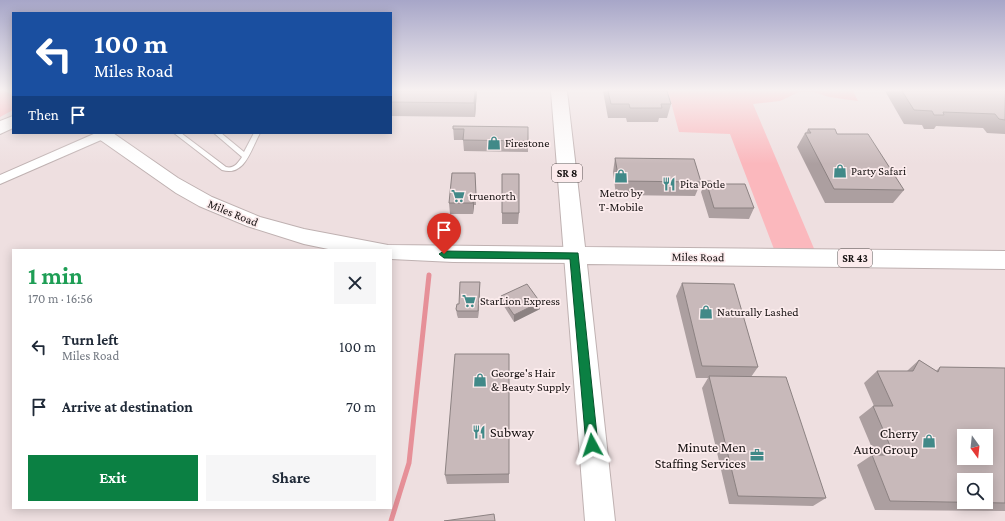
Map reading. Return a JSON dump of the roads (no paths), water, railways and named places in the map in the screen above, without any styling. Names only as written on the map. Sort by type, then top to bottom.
[{"type":"main road","points":[[0,120],[10,115]]},
{"type":"main road","name":"SR 8","points":[[561,115],[600,521]]},
{"type":"main road","points":[[0,128],[12,122]]},
{"type":"main road","name":"Miles Road","points":[[106,134],[170,181],[212,205],[242,218],[278,230],[357,248],[370,249]]},
{"type":"main road","name":"Miles Road","points":[[392,251],[441,254],[1005,260]]},
{"type":"street","points":[[0,180],[103,134]]},
{"type":"lane","points":[[178,134],[224,169],[230,170],[236,169],[241,165],[255,135]]},
{"type":"lane","points":[[218,134],[245,156]]},
{"type":"waterway","points":[[391,521],[409,463],[429,275]]},
{"type":"place","name":"Firestone","points":[[494,143]]},
{"type":"place","name":"Party Safari","points":[[840,171]]},
{"type":"place","name":"Metro by T-Mobile","points":[[621,176]]},
{"type":"place","name":"Pita Potle","points":[[669,184]]},
{"type":"place","name":"truenorth","points":[[458,196]]},
{"type":"place","name":"StarLion Express","points":[[469,301]]},
{"type":"place","name":"Naturally Lashed","points":[[706,312]]},
{"type":"place","name":"George's Hair & Beauty Supply","points":[[480,380]]},
{"type":"place","name":"Subway","points":[[479,432]]},
{"type":"place","name":"Cherry Auto Group","points":[[929,441]]},
{"type":"place","name":"Minute Men Staffing Services","points":[[757,455]]}]
